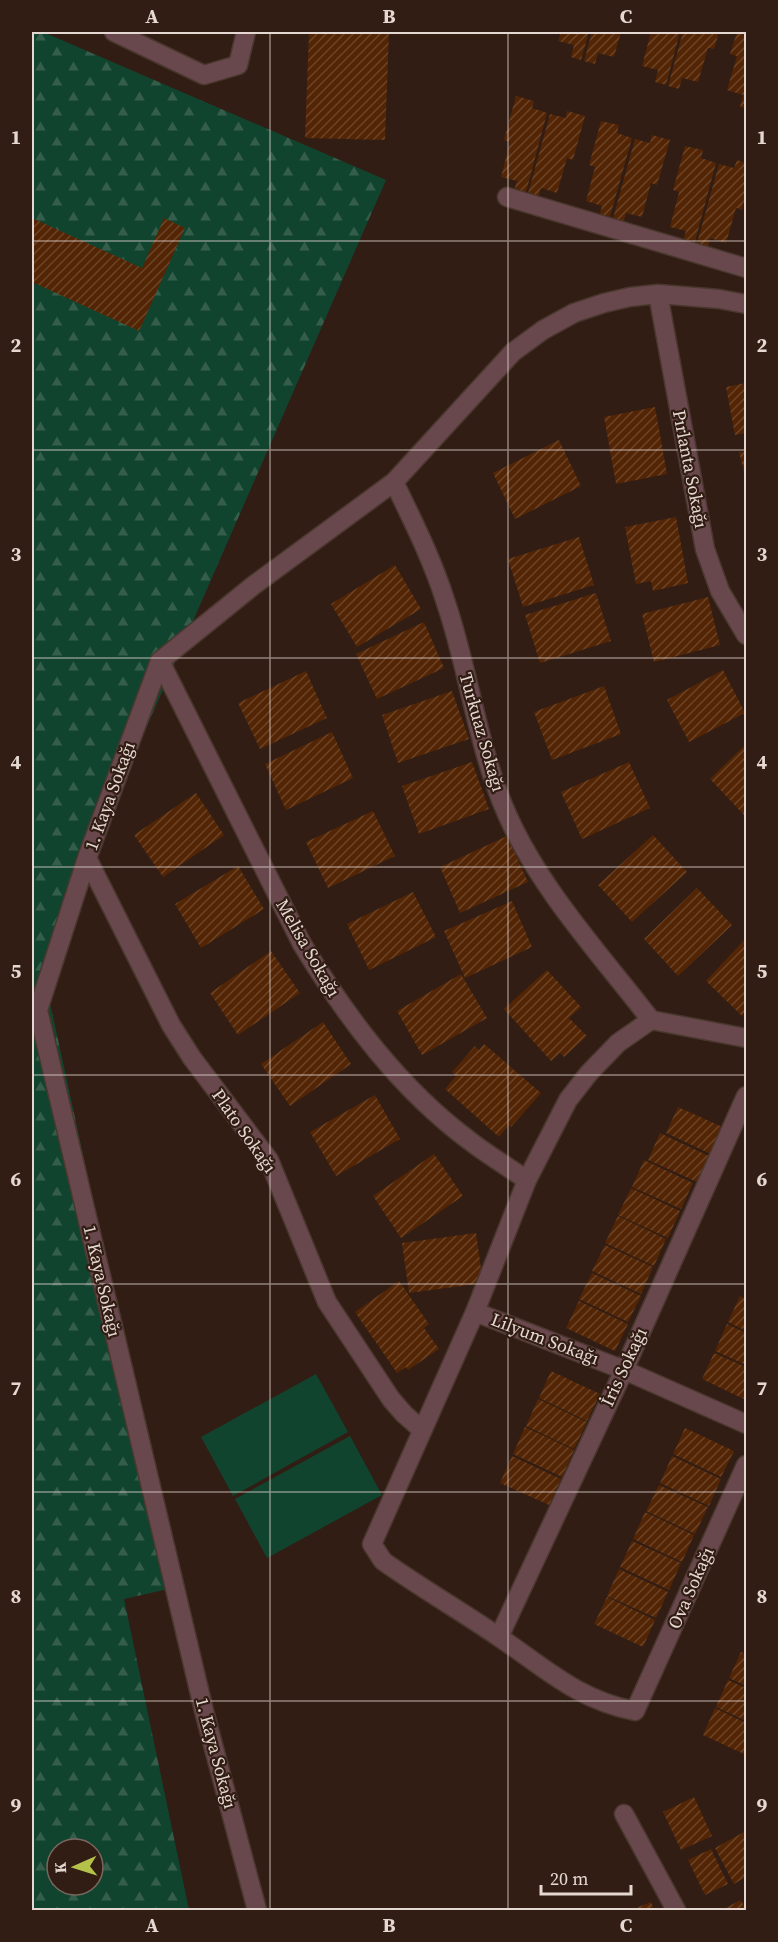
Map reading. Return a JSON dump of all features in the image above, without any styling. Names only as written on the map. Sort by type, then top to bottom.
[{"type":"street","points":[[114,32],[204,75],[238,65],[246,32]]},
{"type":"street","points":[[507,197],[747,268]]},
{"type":"street","points":[[160,661],[254,585],[394,482],[513,352],[543,330],[574,313],[630,297],[658,294],[719,299],[747,304]]},
{"type":"street","name":"Pırlanta Sokağı","points":[[658,294],[705,549],[720,591],[747,635]]},
{"type":"street","name":"Turkuaz Sokağı","points":[[394,482],[417,530],[447,603],[488,762],[506,812],[526,853],[557,898],[651,1020]]},
{"type":"street","name":"1. Kaya Sokağı","points":[[160,661],[87,858],[38,1010],[204,1711],[257,1911]]},
{"type":"street","name":"Melisa Sokağı","points":[[160,661],[302,944],[340,1005],[400,1078],[434,1111],[469,1141],[527,1180]]},
{"type":"street","name":"Plato Sokağı","points":[[87,858],[171,1025],[192,1058],[269,1160],[327,1302],[391,1399],[422,1430]]},
{"type":"street","points":[[499,1637],[383,1561],[372,1544],[475,1312],[527,1180],[568,1100],[589,1073],[618,1044],[651,1020],[747,1038]]},
{"type":"street","name":"İris Sokağı","points":[[499,1637],[624,1370],[747,1096]]},
{"type":"street","name":"Lilyum Sokağı","points":[[475,1312],[624,1370],[747,1424]]},
{"type":"street","name":"Ova Sokağı","points":[[499,1637],[580,1692],[615,1707],[635,1712],[747,1465]]},
{"type":"street","points":[[624,1814],[676,1911]]},
{"type":"green space","points":[[32,32],[43,32],[386,180],[42,966],[177,1587],[124,1599],[189,1910],[32,1910]]},
{"type":"green space","points":[[316,1374],[348,1432],[233,1496],[201,1437]]},
{"type":"green space","points":[[350,1436],[382,1495],[267,1558],[235,1499]]},
{"type":"building","points":[[309,32],[389,32],[385,140],[305,138]]},
{"type":"building","points":[[561,32],[589,32],[581,60],[571,57],[574,45],[558,41]]},
{"type":"building","points":[[592,32],[621,32],[614,57],[598,53],[595,64],[584,61]]},
{"type":"building","points":[[651,32],[680,32],[666,85],[655,82],[658,70],[642,66]]},
{"type":"building","points":[[683,32],[719,32],[714,49],[708,48],[698,82],[682,78],[679,89],[668,86]]},
{"type":"building","points":[[737,32],[746,32],[746,108],[740,107],[743,95],[727,90],[737,56],[730,54]]},
{"type":"building","points":[[516,96],[534,101],[532,108],[547,113],[525,196],[513,193],[517,181],[501,177],[510,142],[504,140]]},
{"type":"building","points":[[567,111],[585,116],[573,160],[567,158],[557,193],[541,188],[538,200],[527,197],[550,114],[566,118]]},
{"type":"building","points":[[601,121],[619,125],[617,133],[632,138],[609,220],[599,217],[602,206],[586,201],[595,167],[589,165]]},
{"type":"building","points":[[652,135],[670,140],[657,185],[651,183],[642,217],[626,213],[623,224],[612,222],[635,139],[650,143]]},
{"type":"building","points":[[685,146],[703,150],[701,158],[716,163],[694,245],[682,243],[686,231],[670,227],[679,192],[673,190]]},
{"type":"building","points":[[737,160],[746,163],[746,192],[742,210],[736,208],[726,243],[710,238],[707,250],[696,247],[719,164],[734,168]]},
{"type":"building","points":[[32,218],[142,268],[164,218],[185,228],[139,331],[32,282]]},
{"type":"building","points":[[746,383],[746,433],[735,435],[726,387]]},
{"type":"building","points":[[655,407],[667,474],[616,484],[604,417]]},
{"type":"building","points":[[559,440],[581,486],[515,519],[493,473]]},
{"type":"building","points":[[746,451],[746,480],[739,452]]},
{"type":"building","points":[[676,517],[688,583],[653,591],[651,581],[636,584],[625,527]]},
{"type":"building","points":[[579,537],[594,585],[523,607],[508,559]]},
{"type":"building","points":[[395,565],[421,609],[357,647],[331,604]]},
{"type":"building","points":[[596,593],[611,641],[540,663],[525,615]]},
{"type":"building","points":[[708,597],[720,645],[654,662],[642,614]]},
{"type":"building","points":[[424,622],[444,668],[377,699],[356,654]]},
{"type":"building","points":[[723,670],[745,713],[689,742],[667,700]]},
{"type":"building","points":[[306,671],[327,718],[260,749],[238,703]]},
{"type":"building","points":[[604,686],[621,734],[552,760],[534,712]]},
{"type":"building","points":[[452,691],[469,739],[398,763],[382,715]]},
{"type":"building","points":[[332,732],[353,778],[286,810],[265,764]]},
{"type":"building","points":[[746,744],[746,813],[744,815],[710,779]]},
{"type":"building","points":[[472,762],[489,809],[419,834],[402,786]]},
{"type":"building","points":[[629,762],[650,808],[582,839],[561,792]]},
{"type":"building","points":[[196,793],[224,835],[163,877],[134,835]]},
{"type":"building","points":[[373,811],[395,856],[328,888],[306,842]]},
{"type":"building","points":[[653,835],[687,872],[632,922],[598,885]]},
{"type":"building","points":[[507,836],[528,882],[460,913],[440,867]]},
{"type":"building","points":[[238,866],[264,909],[201,948],[175,904]]},
{"type":"building","points":[[697,888],[732,925],[678,976],[644,939]]},
{"type":"building","points":[[413,892],[436,937],[369,970],[347,924]]},
{"type":"building","points":[[512,901],[532,947],[465,978],[444,931]]},
{"type":"building","points":[[746,938],[746,1012],[742,1016],[706,981]]},
{"type":"building","points":[[271,951],[300,993],[238,1035],[210,993]]},
{"type":"building","points":[[547,970],[581,1007],[569,1018],[587,1036],[564,1057],[560,1053],[551,1061],[504,1009]]},
{"type":"building","points":[[461,974],[487,1018],[422,1055],[397,1011]]},
{"type":"building","points":[[323,1022],[351,1064],[290,1106],[261,1064]]},
{"type":"building","points":[[484,1044],[541,1093],[499,1137],[445,1089],[456,1076],[452,1072],[475,1046],[479,1050]]},
{"type":"building","points":[[375,1095],[400,1139],[336,1176],[310,1132]]},
{"type":"building","points":[[678,1107],[727,1129],[715,1156],[666,1133]]},
{"type":"building","points":[[660,1133],[709,1156],[697,1182],[648,1160]]},
{"type":"building","points":[[434,1154],[463,1196],[401,1238],[373,1196]]},
{"type":"building","points":[[644,1160],[693,1183],[681,1209],[632,1187]]},
{"type":"building","points":[[631,1188],[680,1211],[668,1238],[618,1215]]},
{"type":"building","points":[[618,1216],[666,1239],[654,1266],[605,1243]]},
{"type":"building","points":[[476,1233],[483,1283],[409,1293],[402,1243]]},
{"type":"building","points":[[605,1245],[653,1267],[641,1294],[592,1271]]},
{"type":"building","points":[[592,1273],[641,1296],[628,1322],[579,1299]]},
{"type":"building","points":[[399,1281],[429,1324],[424,1328],[439,1349],[408,1370],[406,1367],[397,1373],[355,1312]]},
{"type":"building","points":[[740,1296],[746,1299],[746,1331],[728,1322]]},
{"type":"building","points":[[579,1301],[628,1324],[615,1351],[566,1328]]},
{"type":"building","points":[[727,1324],[746,1333],[746,1365],[715,1351]]},
{"type":"building","points":[[714,1353],[746,1367],[746,1400],[702,1379]]},
{"type":"building","points":[[551,1371],[600,1394],[587,1421],[539,1398]]},
{"type":"building","points":[[538,1399],[587,1422],[574,1449],[526,1426]]},
{"type":"building","points":[[525,1427],[574,1450],[562,1477],[513,1454]]},
{"type":"building","points":[[685,1428],[734,1451],[721,1477],[673,1454]]},
{"type":"building","points":[[512,1456],[561,1479],[549,1505],[500,1483]]},
{"type":"building","points":[[672,1456],[721,1479],[709,1506],[660,1483]]},
{"type":"building","points":[[659,1485],[708,1507],[695,1534],[646,1511]]},
{"type":"building","points":[[645,1512],[694,1535],[682,1562],[633,1539]]},
{"type":"building","points":[[632,1541],[681,1563],[669,1590],[620,1567]]},
{"type":"building","points":[[619,1569],[668,1592],[656,1618],[607,1596]]},
{"type":"building","points":[[607,1597],[655,1620],[643,1647],[594,1624]]},
{"type":"building","points":[[741,1652],[746,1654],[746,1686],[729,1678]]},
{"type":"building","points":[[728,1680],[746,1688],[746,1721],[716,1707]]},
{"type":"building","points":[[715,1708],[746,1723],[746,1755],[703,1735]]},
{"type":"building","points":[[694,1797],[712,1836],[681,1850],[663,1812]]},
{"type":"building","points":[[746,1831],[746,1877],[734,1884],[715,1848]]},
{"type":"building","points":[[711,1849],[728,1884],[705,1895],[688,1860]]},
{"type":"building","points":[[741,1900],[746,1910],[721,1910]]},
{"type":"building","points":[[651,1902],[654,1910],[631,1910]]}]
